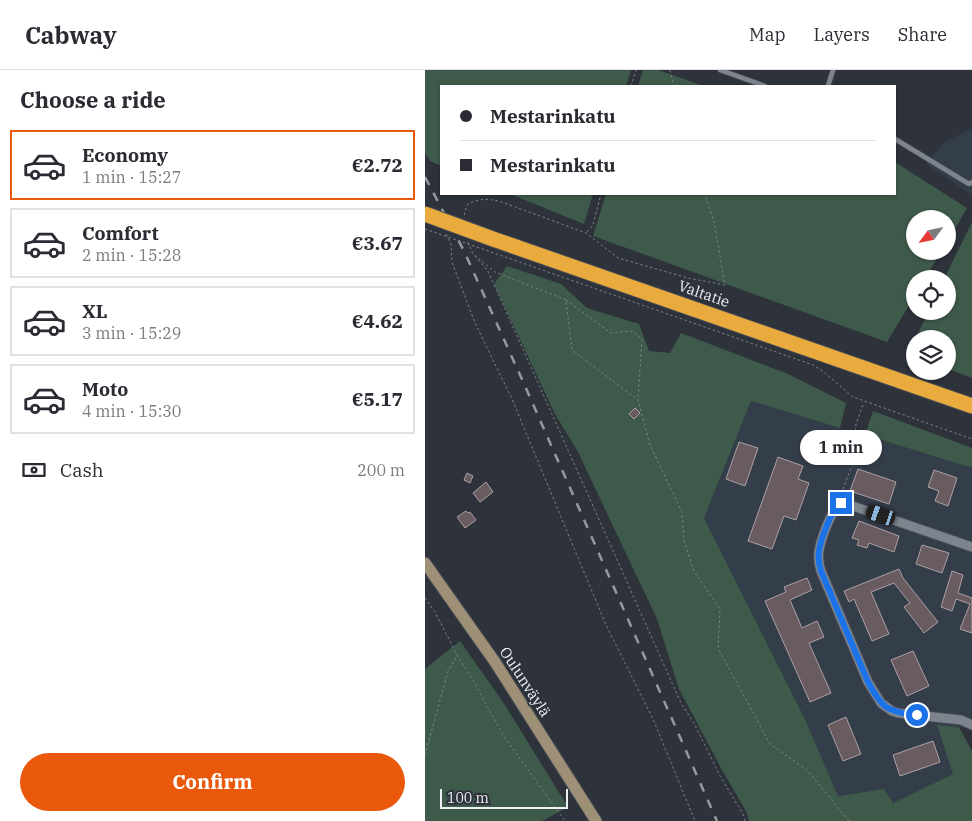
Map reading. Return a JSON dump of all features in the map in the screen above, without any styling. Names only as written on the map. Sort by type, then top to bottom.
[{"type":"highway","name":"Valtatie","points":[[425,214],[492,245],[972,406]]},
{"type":"main road","name":"Oulunväylä","points":[[425,563],[500,670],[596,821]]},
{"type":"street","points":[[972,546],[841,503],[835,509],[821,540],[819,564],[868,682],[875,696],[886,708],[898,713],[961,720],[972,725]]},
{"type":"lane","points":[[720,70],[762,85]]},
{"type":"lane","points":[[828,85],[833,70]]},
{"type":"lane","points":[[896,140],[969,184],[972,182]]},
{"type":"path","points":[[631,85],[636,70]]},
{"type":"path","points":[[670,70],[674,85]]},
{"type":"path","points":[[586,233],[593,225],[601,195]]},
{"type":"path","points":[[463,218],[467,205],[475,200],[499,201],[586,233],[618,258],[688,278],[725,285],[714,222],[705,195]]},
{"type":"path","points":[[425,229],[492,245],[813,365],[824,372],[849,395],[972,439]]},
{"type":"path","points":[[449,241],[452,262],[475,323],[511,399],[606,625],[653,719],[695,821]]},
{"type":"path","points":[[745,821],[695,725],[681,703],[488,271],[473,253],[495,272],[566,300],[611,333],[632,331],[642,339],[638,400],[650,445],[682,512],[684,541],[694,571],[720,609],[718,648],[770,744],[807,770],[849,821]]},
{"type":"path","points":[[566,300],[573,350],[638,400]]},
{"type":"path","points":[[835,509],[852,465],[856,424],[865,402]]},
{"type":"path","points":[[425,598],[435,612],[457,655],[475,682],[503,735],[565,821]]},
{"type":"path","points":[[425,756],[448,672],[457,655]]},
{"type":"shaded area","points":[[972,128],[972,195],[926,164],[944,142]]},
{"type":"shaded area","points":[[751,401],[972,468],[972,728],[938,725],[953,774],[893,803],[884,789],[838,796],[805,719],[704,518]]},
{"type":"green space","points":[[425,70],[631,70],[626,85],[440,85],[440,166],[430,161],[425,153]]},
{"type":"green space","points":[[643,70],[658,70],[701,85],[638,85]]},
{"type":"green space","points":[[896,163],[967,208],[956,227],[956,210],[906,210],[906,260],[936,260],[930,270],[906,270],[906,310],[887,342],[593,236],[606,195],[896,195]]},
{"type":"green space","points":[[512,195],[593,195],[584,224]]},
{"type":"green space","points":[[972,222],[972,378],[956,372],[956,330],[920,330],[924,320],[956,320],[956,270],[948,270],[953,260],[956,260],[956,255]]},
{"type":"green space","points":[[507,266],[561,284],[587,308],[639,324],[649,351],[670,353],[681,333],[788,374],[846,403],[840,428],[751,401],[704,518],[805,719],[838,796],[884,789],[893,803],[953,774],[937,725],[959,727],[972,751],[972,821],[749,821],[747,813],[679,689],[657,619],[578,452],[555,414],[494,284]]},
{"type":"green space","points":[[873,411],[972,448],[972,468],[865,435]]},
{"type":"green space","points":[[460,641],[503,702],[568,807],[542,821],[425,821],[425,669]]},
{"type":"building","points":[[635,408],[640,413],[634,419],[629,414]]},
{"type":"building","points":[[739,442],[758,448],[745,486],[726,479]]},
{"type":"building","points":[[778,457],[803,466],[798,479],[809,483],[796,520],[784,516],[772,549],[748,541]]},
{"type":"building","points":[[858,469],[896,482],[889,504],[850,491]]},
{"type":"building","points":[[934,470],[957,478],[948,506],[935,501],[939,491],[928,487]]},
{"type":"building","points":[[467,473],[473,476],[470,483],[464,480]]},
{"type":"building","points":[[486,482],[493,492],[480,502],[473,493]]},
{"type":"building","points":[[466,511],[470,512],[476,520],[465,528],[457,517]]},
{"type":"building","points":[[859,521],[899,536],[894,552],[869,543],[867,548],[857,545],[859,540],[852,538]]},
{"type":"building","points":[[922,545],[949,553],[942,573],[916,564]]},
{"type":"building","points":[[899,569],[903,578],[938,622],[924,633],[904,607],[910,603],[894,583],[871,592],[889,634],[872,641],[854,599],[849,602],[844,591]]},
{"type":"building","points":[[952,571],[963,575],[958,593],[972,598],[972,633],[960,629],[970,604],[956,599],[952,611],[941,607]]},
{"type":"building","points":[[807,578],[812,590],[790,600],[802,628],[817,621],[824,637],[809,643],[831,693],[810,702],[765,601],[786,592],[784,587]]},
{"type":"building","points":[[913,651],[929,686],[907,696],[891,660]]},
{"type":"building","points":[[846,717],[861,754],[843,761],[828,725]]},
{"type":"building","points":[[933,741],[940,762],[900,776],[893,755]]},
{"type":"railway","points":[[425,177],[464,251],[717,821]]},
{"type":"route","points":[[841,503],[835,509],[821,540],[819,564],[821,571],[875,696],[886,708],[892,711],[917,715]]}]
